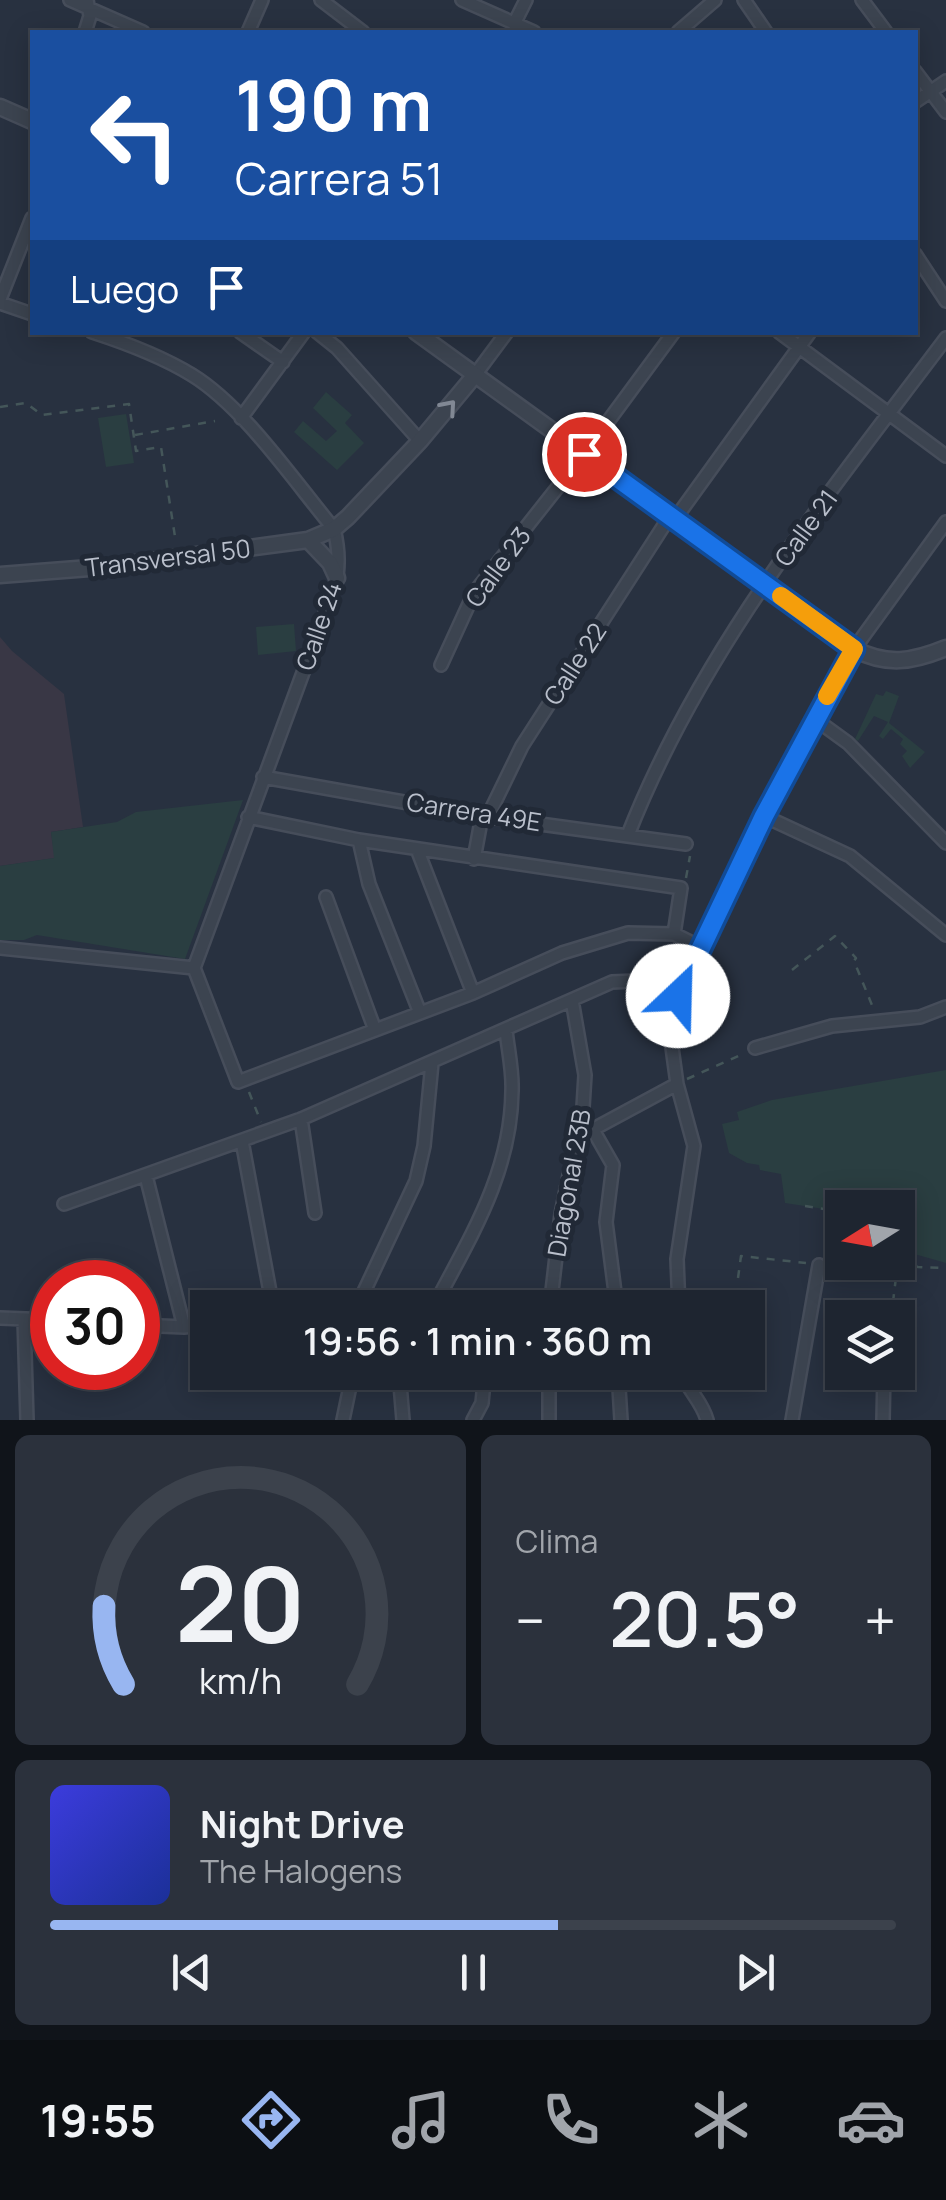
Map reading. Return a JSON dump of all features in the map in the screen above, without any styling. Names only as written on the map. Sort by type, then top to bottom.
[{"type":"street","points":[[70,0],[138,30]]},
{"type":"street","points":[[249,30],[262,0]]},
{"type":"street","points":[[322,0],[360,30]]},
{"type":"street","points":[[462,0],[529,30]]},
{"type":"street","points":[[514,24],[526,0]]},
{"type":"street","points":[[680,30],[715,0]]},
{"type":"street","points":[[744,0],[765,30]]},
{"type":"street","points":[[862,0],[884,30]]},
{"type":"street","points":[[86,30],[90,16],[87,5]]},
{"type":"street","points":[[918,75],[946,112]]},
{"type":"street","points":[[918,100],[946,81]]},
{"type":"street","points":[[0,108],[30,121]]},
{"type":"street","points":[[30,223],[0,301],[30,313]]},
{"type":"street","points":[[918,257],[940,280],[946,301]]},
{"type":"street","points":[[101,335],[180,368],[207,386],[241,418],[334,529],[420,441],[505,335]]},
{"type":"street","points":[[244,335],[282,362]]},
{"type":"street","points":[[241,418],[302,335]]},
{"type":"street","points":[[321,335],[420,441]]},
{"type":"street","points":[[420,335],[854,649],[892,662],[923,658],[946,648]]},
{"type":"street","name":"Calle 23","points":[[440,665],[474,593],[672,335]]},
{"type":"street","points":[[783,335],[946,456]]},
{"type":"street","name":"Calle 22","points":[[474,859],[485,816],[522,746],[672,518],[808,335]]},
{"type":"street","name":"Calle 21","points":[[628,835],[676,726],[710,666],[946,338]]},
{"type":"street","points":[[678,1290],[677,1259],[694,1146],[676,1084],[671,1040],[678,996],[764,816],[854,649],[946,522]]},
{"type":"street","name":"Transversal 50","points":[[0,576],[79,570],[308,540],[334,529]]},
{"type":"street","name":"Calle 24","points":[[194,968],[337,578],[339,557],[334,529]]},
{"type":"street","points":[[308,540],[324,554],[337,578]]},
{"type":"street","points":[[815,719],[848,744],[946,844]]},
{"type":"street","name":"Carrera 49E","points":[[263,776],[485,816],[686,844]]},
{"type":"street","points":[[764,816],[850,856],[946,935]]},
{"type":"street","points":[[248,817],[358,840],[681,888],[674,934]]},
{"type":"street","points":[[358,840],[369,884],[420,1013]]},
{"type":"street","points":[[417,849],[473,992]]},
{"type":"street","points":[[326,897],[376,1030]]},
{"type":"street","points":[[0,948],[194,968],[238,1082],[562,954],[628,933],[674,934],[700,947]]},
{"type":"street","points":[[64,1204],[242,1142],[432,1064],[612,982],[684,979]]},
{"type":"street","name":"Diagonal 23B","points":[[552,1290],[561,1214],[580,1136],[585,1074],[572,1000]]},
{"type":"street","points":[[755,1048],[832,1026],[920,1017],[946,1007]]},
{"type":"street","points":[[442,1290],[494,1191],[512,1091],[506,1030]]},
{"type":"street","points":[[366,1290],[416,1181],[424,1146],[432,1064]]},
{"type":"street","points":[[580,1136],[676,1084]]},
{"type":"street","points":[[301,1118],[314,1214]]},
{"type":"street","points":[[594,1130],[613,1165],[606,1222],[614,1290]]},
{"type":"street","points":[[242,1142],[270,1290]]},
{"type":"street","points":[[146,1176],[184,1327]]},
{"type":"street","points":[[792,1420],[819,1264]]},
{"type":"street","points":[[0,1318],[30,1319]]},
{"type":"street","points":[[24,1319],[27,1420]]},
{"type":"street","points":[[160,1325],[190,1326]]},
{"type":"street","points":[[343,1420],[349,1390]]},
{"type":"street","points":[[400,1390],[403,1420]]},
{"type":"street","points":[[474,1420],[483,1390]]},
{"type":"street","points":[[548,1390],[549,1420]]},
{"type":"street","points":[[619,1390],[621,1420]]},
{"type":"street","points":[[692,1390],[706,1420]]},
{"type":"street","points":[[883,1420],[884,1390]]},
{"type":"path","points":[[0,406],[26,403],[42,415],[128,404],[136,450],[161,447],[178,557]]},
{"type":"path","points":[[134,435],[215,421]]},
{"type":"path","points":[[681,888],[690,855],[686,844]]},
{"type":"path","points":[[792,970],[836,936],[856,958],[877,1021]]},
{"type":"path","points":[[676,1084],[755,1048]]},
{"type":"path","points":[[250,1093],[261,1120]]},
{"type":"path","points":[[806,1206],[824,1208],[834,1224],[834,1235],[819,1264]]},
{"type":"path","points":[[738,1278],[741,1256],[766,1257],[787,1264],[825,1264]]},
{"type":"path","points":[[915,1266],[946,1268]]},
{"type":"shaded area","points":[[0,637],[64,694],[83,827],[51,832],[55,858],[0,866]]},
{"type":"green space","points":[[326,392],[352,415],[345,423],[364,443],[337,470],[294,432],[303,421],[326,441],[337,431],[313,408]]},
{"type":"green space","points":[[126,414],[134,463],[106,467],[98,418]]},
{"type":"green space","points":[[294,624],[296,651],[258,655],[256,627]]},
{"type":"green space","points":[[886,691],[899,696],[889,723],[925,752],[910,768],[902,756],[907,751],[900,744],[903,739],[891,729],[883,739],[879,736],[888,722],[874,716],[858,741],[855,739],[876,694],[883,696]]},
{"type":"green space","points":[[243,800],[185,959],[37,935],[24,940],[0,940],[0,866],[54,858],[51,832],[117,822],[136,812]]},
{"type":"green space","points":[[946,1070],[946,1263],[915,1254],[915,1190],[825,1190],[825,1210],[785,1203],[781,1174],[760,1170],[759,1165],[729,1153],[722,1124],[739,1120],[737,1112],[772,1100]]},
{"type":"slow traffic","points":[[781,596],[854,649],[827,696]]},
{"type":"route","points":[[584,454],[854,649],[764,816],[678,996]]}]
